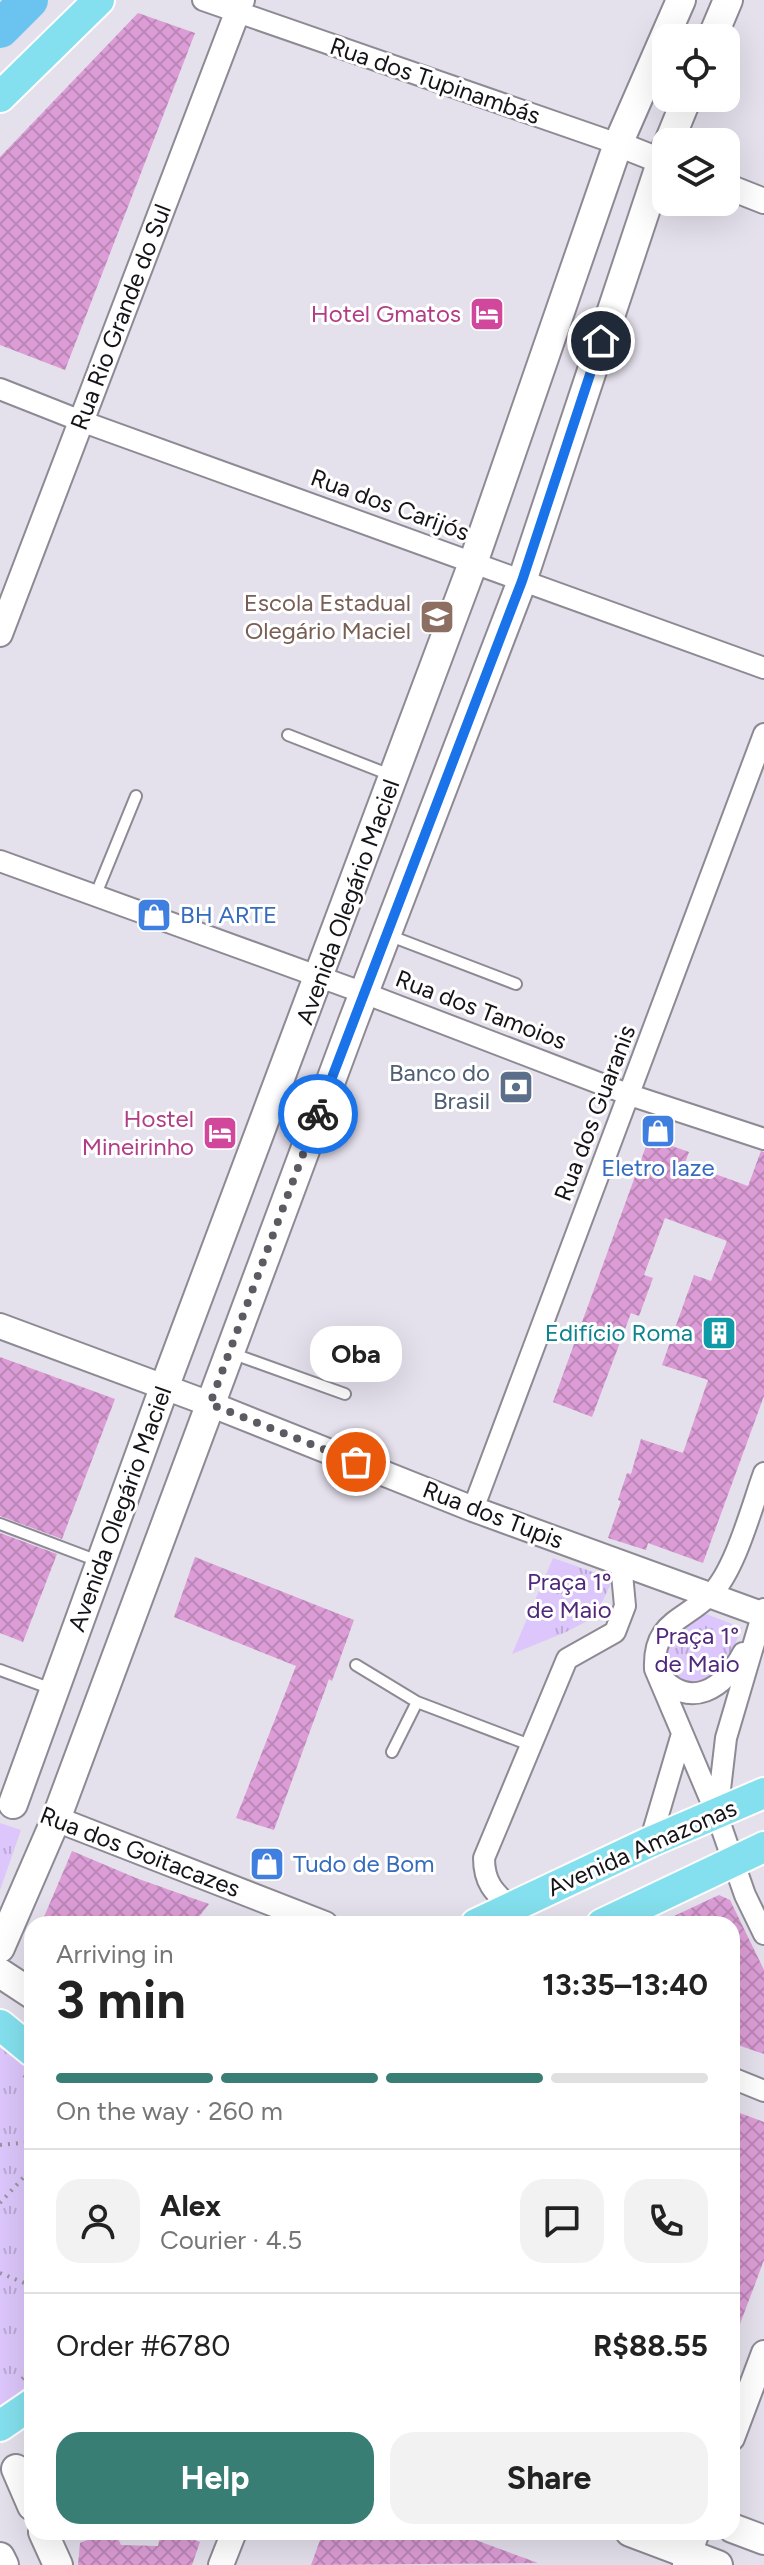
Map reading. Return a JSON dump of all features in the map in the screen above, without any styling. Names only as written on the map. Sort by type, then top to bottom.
[{"type":"main road","points":[[0,97],[99,0]]},
{"type":"main road","name":"Avenida Olegário Maciel","points":[[6,1801],[53,1689],[395,777],[473,563],[618,144],[681,0]]},
{"type":"main road","points":[[718,24],[728,0]]},
{"type":"main road","name":"Avenida Olegário Maciel","points":[[0,1948],[56,1819],[364,993],[522,581],[652,193]]},
{"type":"main road","name":"Avenida Amazonas","points":[[494,1916],[650,1842],[764,1793]]},
{"type":"main road","name":"Rua dos Goitacazes","points":[[6,1801],[56,1819]]},
{"type":"main road","name":"Avenida Amazonas","points":[[619,1916],[764,1847]]},
{"type":"main road","points":[[0,1973],[24,1989]]},
{"type":"main road","points":[[0,2025],[24,2044]]},
{"type":"main road","points":[[0,2426],[24,2410]]},
{"type":"main road","points":[[16,2468],[24,2487]]},
{"type":"main road","points":[[740,2531],[764,2540]]},
{"type":"main road","points":[[47,2540],[58,2565]]},
{"type":"main road","points":[[657,2540],[690,2550],[718,2565]]},
{"type":"main road","points":[[0,2557],[4,2565]]},
{"type":"street","name":"Rua dos Tupinambás","points":[[203,0],[240,7],[618,144],[652,151]]},
{"type":"street","name":"Rua Rio Grande do Sul","points":[[0,634],[240,7]]},
{"type":"street","points":[[740,192],[764,201]]},
{"type":"street","name":"Rua dos Carijós","points":[[0,389],[764,668]]},
{"type":"street","name":"Rua dos Guaranis","points":[[473,1509],[764,734]]},
{"type":"street","name":"Rua dos Tamoios","points":[[0,861],[364,993],[630,1095],[764,1139]]},
{"type":"street","name":"Rua dos Tupis","points":[[0,1326],[210,1404],[473,1509],[763,1612]]},
{"type":"street","points":[[764,1473],[724,1579],[711,1595],[668,1625],[658,1641],[655,1654],[655,1669],[717,1815],[745,1895],[764,1934]]},
{"type":"street","points":[[511,1908],[489,1887],[484,1874],[484,1858],[567,1659],[615,1632],[625,1606],[621,1563]]},
{"type":"street","points":[[655,1669],[667,1684],[680,1691],[694,1693],[710,1690],[725,1681],[737,1664],[763,1612]]},
{"type":"street","points":[[717,1815],[726,1738],[763,1612]]},
{"type":"street","points":[[650,1842],[682,1734]]},
{"type":"street","name":"Rua dos Goitacazes","points":[[56,1819],[305,1916]]},
{"type":"street","points":[[735,1861],[764,1913]]},
{"type":"street","points":[[740,2081],[764,2091]]},
{"type":"street","points":[[740,2417],[764,2353]]},
{"type":"street","points":[[221,2565],[231,2540]]},
{"type":"lane","points":[[288,735],[395,777]]},
{"type":"lane","points":[[96,894],[136,796]]},
{"type":"lane","points":[[387,935],[516,984]]},
{"type":"lane","points":[[229,1352],[345,1394]]},
{"type":"lane","points":[[0,1524],[100,1562]]},
{"type":"lane","points":[[356,1665],[417,1702],[530,1745]]},
{"type":"lane","points":[[0,1670],[53,1689]]},
{"type":"lane","points":[[392,1752],[417,1702]]},
{"type":"path","points":[[0,2145],[24,2143]]},
{"type":"path","points":[[0,2203],[24,2177]]},
{"type":"path","points":[[0,2273],[24,2283]]},
{"type":"green space","name":"Praça 1º de Maio","points":[[553,1558],[613,1579],[595,1617],[512,1654]]},
{"type":"green space","name":"Praça 1° de Maio","points":[[701,1612],[742,1628],[728,1659],[716,1673],[684,1685],[663,1670],[664,1643]]},
{"type":"green space","points":[[0,1823],[21,1830],[0,1890]]},
{"type":"green space","points":[[0,2044],[24,2064],[24,2388],[0,2409]]},
{"type":"building","points":[[138,13],[195,33],[65,370],[0,345],[0,157]]},
{"type":"building","points":[[649,1138],[689,1152],[685,1163],[748,1186],[761,1151],[764,1152],[764,1396],[703,1563],[648,1543],[646,1550],[608,1538],[627,1473],[631,1474],[641,1439],[683,1453],[708,1380],[662,1365],[694,1275],[711,1281],[727,1241],[665,1218],[644,1275],[653,1278],[639,1316],[631,1313],[592,1417],[553,1402]]},
{"type":"building","points":[[0,1357],[115,1399],[62,1539],[0,1516]]},
{"type":"building","points":[[0,1533],[57,1554],[23,1642],[0,1633]]},
{"type":"building","points":[[195,1557],[354,1620],[274,1830],[236,1818],[296,1666],[174,1617]]},
{"type":"building","points":[[72,1851],[209,1904],[199,1916],[44,1916]]},
{"type":"building","points":[[719,1895],[730,1900],[738,1916],[674,1916]]},
{"type":"building","points":[[740,1921],[764,1970],[764,2054],[740,2046]]},
{"type":"building","points":[[740,2113],[764,2122],[764,2260],[740,2324]]},
{"type":"building","points":[[87,2540],[119,2540],[121,2545],[158,2546],[159,2540],[200,2542],[192,2565],[78,2565],[80,2543]]},
{"type":"building","points":[[320,2540],[476,2540],[538,2563],[311,2565]]},
{"type":"waterway","points":[[0,29],[29,0]]},
{"type":"way so far","points":[[318,1114],[210,1404],[356,1462]]},
{"type":"place","name":"Hotel Gmatos","points":[[487,314]]},
{"type":"place","name":"Escola Estadual Olegário Maciel","points":[[437,617]]},
{"type":"place","name":"BH ARTE","points":[[154,915]]},
{"type":"place","name":"Banco do Brasil","points":[[516,1087]]},
{"type":"place","name":"Eletro Iaze","points":[[658,1131]]},
{"type":"place","name":"Hostel Mineirinho","points":[[220,1133]]},
{"type":"place","name":"Edifício Roma","points":[[719,1333]]},
{"type":"place","name":"Oba","points":[[356,1462]]},
{"type":"place","name":"Tudo de Bom","points":[[267,1864]]},
{"type":"route","points":[[318,1114],[522,581],[601,341]]}]
